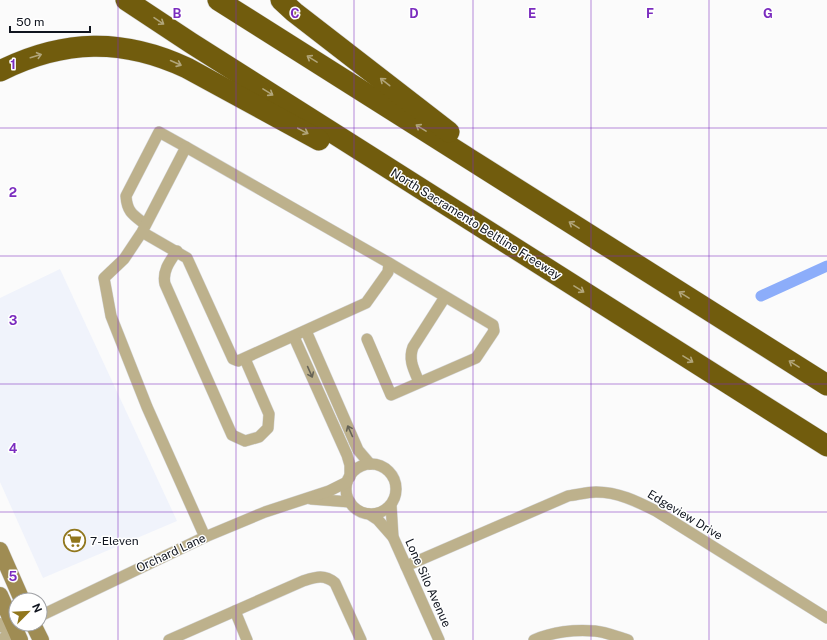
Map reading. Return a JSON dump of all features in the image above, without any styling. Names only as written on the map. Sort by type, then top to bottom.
[{"type":"highway","name":"North Sacramento Beltline Freeway","points":[[126,0],[198,48],[827,446]]},
{"type":"highway","points":[[218,0],[827,385]]},
{"type":"highway","points":[[281,0],[294,12],[549,209]]},
{"type":"highway","points":[[0,71],[34,56],[58,49],[84,46],[126,48],[172,61],[188,68],[485,230]]},
{"type":"main road","points":[[0,550],[18,592]]},
{"type":"main road","points":[[0,595],[8,614]]},
{"type":"street","points":[[367,339],[391,395],[476,358],[494,331],[493,325],[389,263],[159,132],[126,196],[126,204],[129,212],[144,228],[187,258],[233,359],[238,361],[294,337],[366,303],[388,272],[389,263]]},
{"type":"street","points":[[186,147],[144,228],[124,259],[104,278],[111,316],[147,407],[205,537]]},
{"type":"street","points":[[177,251],[168,263],[163,276],[165,284],[232,435],[245,441],[259,437],[268,428],[269,414],[245,359]]},
{"type":"street","points":[[419,382],[413,368],[410,355],[413,347],[445,297]]},
{"type":"street","points":[[306,331],[358,450],[370,464]]},
{"type":"street","points":[[294,337],[347,455],[350,466],[347,492],[350,502],[361,512],[369,514],[381,512],[391,505],[395,498],[395,482],[386,468],[370,464],[358,468],[349,480]]},
{"type":"street","name":"Orchard Lane","points":[[48,612],[205,537],[291,502],[306,499],[329,491],[349,480]]},
{"type":"street","name":"Edgeview Drive","points":[[406,566],[568,496],[595,492],[613,494],[630,498],[661,514],[827,618]]},
{"type":"street","name":"Orchard Lane","points":[[306,499],[350,502]]},
{"type":"street","name":"Lone Silo Avenue","points":[[391,505],[393,537]]},
{"type":"street","name":"Lone Silo Avenue","points":[[369,514],[378,520],[393,537],[439,640]]},
{"type":"street","points":[[169,640],[303,581],[319,576],[329,578],[335,583],[361,640]]},
{"type":"street","points":[[234,611],[247,640]]},
{"type":"street","points":[[534,640],[544,636],[571,631],[595,630],[628,640]]},
{"type":"street","points":[[4,640],[11,632]]},
{"type":"shaded area","points":[[60,269],[177,521],[43,578],[0,482],[0,298]]},
{"type":"waterway","points":[[761,296],[827,266]]},
{"type":"place","name":"7-Eleven","points":[[75,541]]}]
